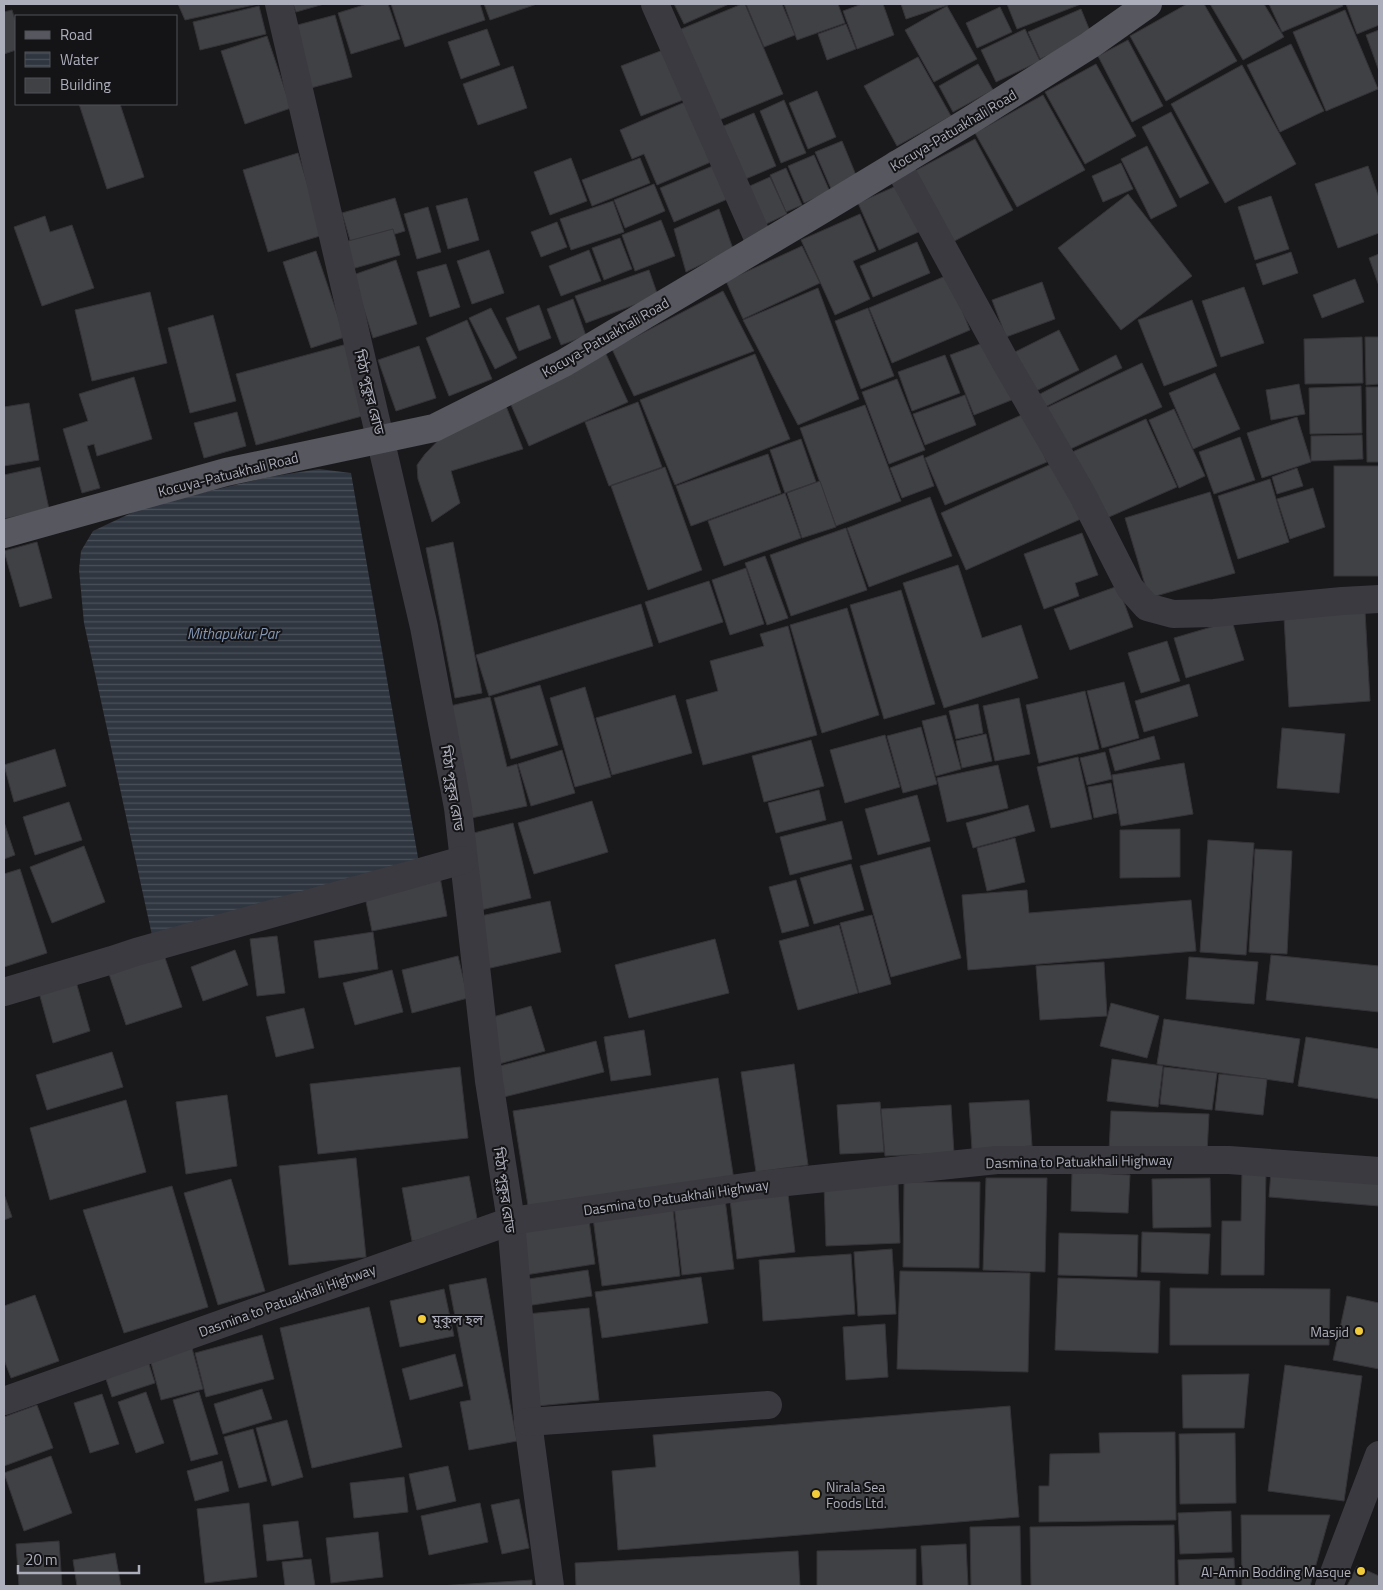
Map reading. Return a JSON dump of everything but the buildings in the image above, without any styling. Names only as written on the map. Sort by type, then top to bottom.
[{"type":"main road","name":"Kocuya-Patuakhali Road","points":[[4,534],[226,472],[434,428],[564,363],[969,122],[1082,50],[1148,4]]},
{"type":"street","name":"মিঠা পুকুর রোড","points":[[279,4],[424,627],[458,808],[489,1081],[511,1221],[528,1422],[550,1586]]},
{"type":"street","points":[[655,4],[761,245]]},
{"type":"street","points":[[897,164],[1006,363],[1082,494],[1130,588],[1146,607],[1173,614],[1214,613],[1379,599]]},
{"type":"street","points":[[4,992],[136,952],[463,860]]},
{"type":"street","name":"Dasmina to Patuakhali Highway","points":[[4,1401],[511,1221],[758,1185],[997,1160],[1229,1160],[1379,1171]]},
{"type":"street","points":[[528,1422],[768,1405]]},
{"type":"street","points":[[1329,1586],[1379,1455]]},
{"type":"water","name":"Mithapukur Par","points":[[319,469],[351,473],[420,869],[153,940],[84,623],[79,570],[81,551],[93,531],[146,506],[269,477]]},
{"type":"place","name":"মুকুল হল","points":[[422,1319]]},
{"type":"place","name":"Masjid","points":[[1359,1331]]},
{"type":"place","name":"Nirala Sea Foods Ltd.","points":[[816,1494]]},
{"type":"place","name":"Al-Amin Bodding Masque","points":[[1361,1571]]}]
